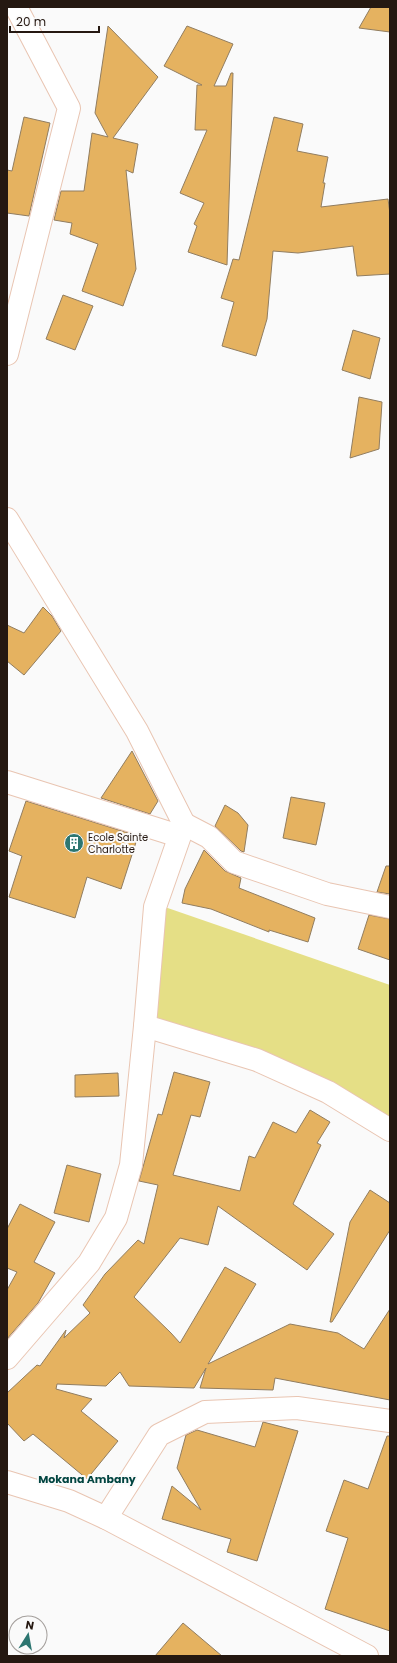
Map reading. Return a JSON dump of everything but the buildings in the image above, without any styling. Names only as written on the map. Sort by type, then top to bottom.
[{"type":"street","points":[[7,354],[69,108],[16,7]]},
{"type":"street","points":[[7,519],[137,731],[182,830],[155,907],[131,1166],[116,1218],[89,1263],[7,1358]]},
{"type":"street","points":[[7,782],[209,837],[234,862],[327,894],[390,907]]},
{"type":"street","points":[[145,1026],[257,1060],[328,1092],[390,1130]]},
{"type":"street","points":[[106,1518],[159,1435],[205,1412],[297,1408],[390,1421]]},
{"type":"street","points":[[7,1482],[69,1501],[106,1518],[367,1656]]},
{"type":"shaded area","points":[[159,905],[390,985],[390,1124],[151,1023]]},
{"type":"place","name":"Ecole Sainte Charlotte","points":[[74,843]]},
{"type":"district","name":"Mokana Ambany","points":[[87,1479]]}]
